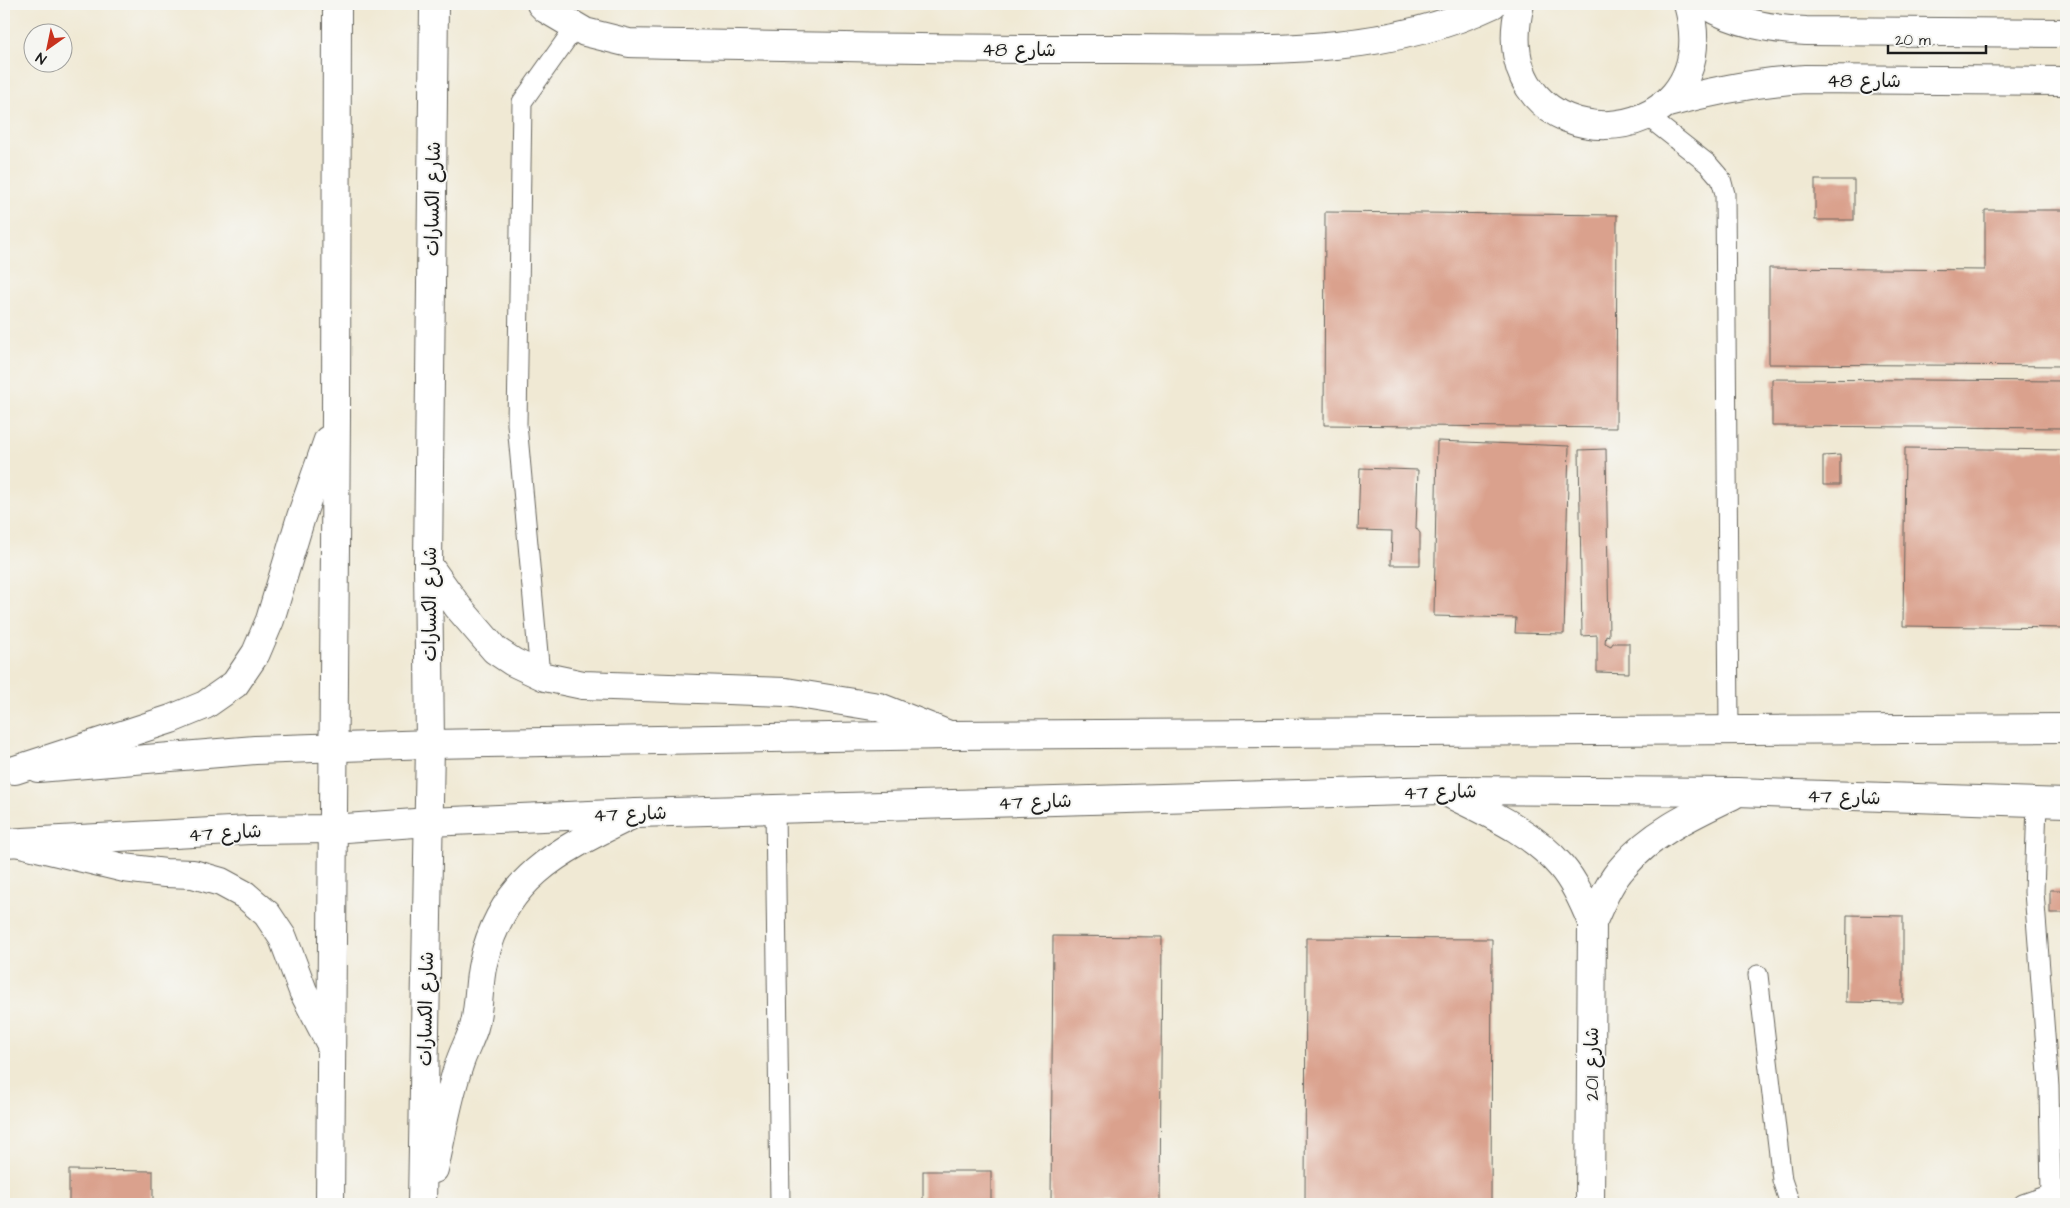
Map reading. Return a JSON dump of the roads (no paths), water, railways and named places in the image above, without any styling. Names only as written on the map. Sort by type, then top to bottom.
[{"type":"street","points":[[330,1204],[336,417],[336,4]]},
{"type":"street","name":"شارع الكسارات","points":[[424,1204],[430,744],[428,566],[434,4]]},
{"type":"street","name":"شارع 48","points":[[544,6],[585,32],[629,43],[968,50],[1305,48],[1364,43],[1408,35],[1450,22],[1493,4]]},
{"type":"street","name":"شارع 48","points":[[1520,4],[1515,25],[1515,47],[1520,68],[1530,88],[1545,104],[1563,116],[1584,124],[1605,126],[1627,124],[1656,110],[1725,88],[1770,81],[1805,79],[2066,80]]},
{"type":"street","points":[[1656,110],[1679,88],[1689,68],[1694,47],[1694,25],[1688,4]]},
{"type":"street","points":[[1704,4],[1737,20],[1771,29],[1806,31],[2066,32]]},
{"type":"street","points":[[10,770],[172,719],[205,705],[235,684],[256,653],[270,620],[298,527],[336,417]]},
{"type":"street","points":[[428,566],[458,607],[495,650],[513,662],[540,675],[583,684],[786,692],[879,707],[949,735]]},
{"type":"street","points":[[10,770],[255,750],[332,749],[430,744],[949,735],[2066,728]]},
{"type":"street","name":"شارع 47","points":[[12,843],[250,830],[332,829],[429,822],[636,813],[1441,790],[1737,792],[2066,803]]},
{"type":"street","name":"شارع 201","points":[[1441,790],[1512,826],[1538,844],[1561,866],[1580,893],[1592,923],[1590,1204]]},
{"type":"street","name":"شارع 201","points":[[1592,923],[1605,893],[1618,873],[1646,843],[1673,825],[1737,792]]},
{"type":"street","points":[[424,1204],[458,1066],[474,1025],[483,963],[492,934],[505,908],[522,884],[544,863],[569,846],[636,813]]},
{"type":"street","points":[[12,843],[124,868],[165,874],[193,874],[221,882],[245,895],[267,914],[283,938],[303,991],[330,1043]]},
{"type":"lane","points":[[540,675],[517,424],[522,102],[576,26]]},
{"type":"lane","points":[[1656,110],[1721,179],[1726,194],[1729,730]]},
{"type":"lane","points":[[2023,1204],[2059,1191],[2034,892],[2037,803]]},
{"type":"lane","points":[[775,808],[780,1204]]},
{"type":"lane","points":[[1758,975],[1782,1180],[1790,1204]]}]
